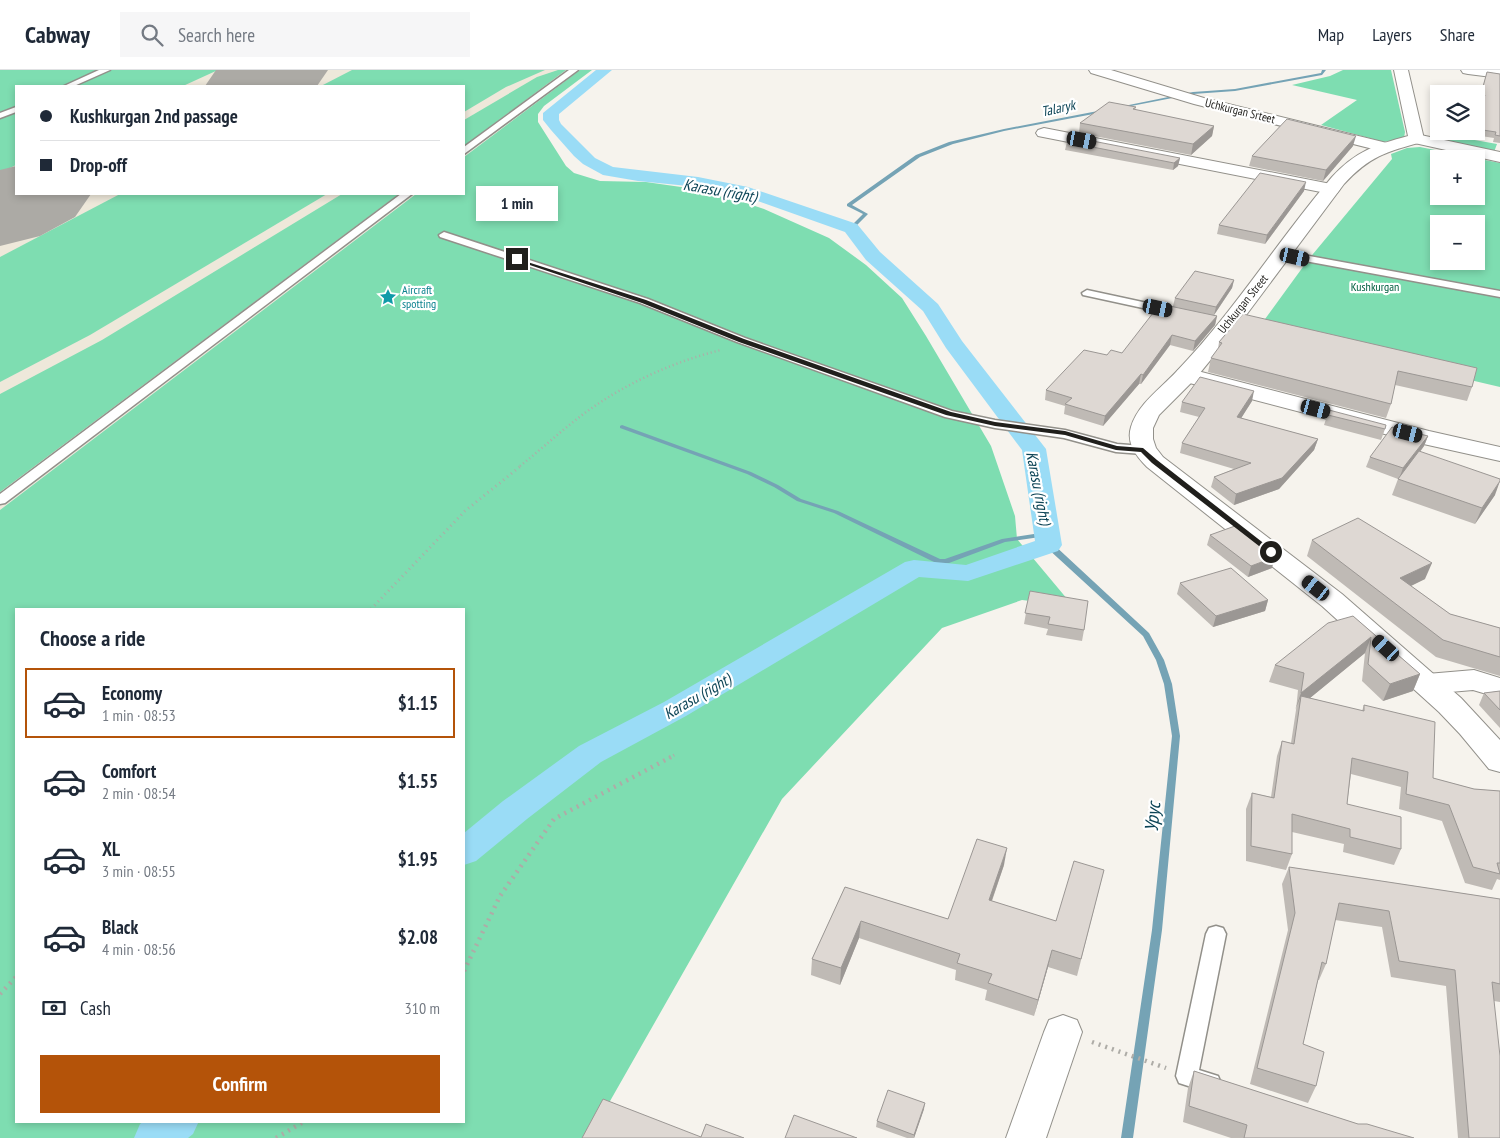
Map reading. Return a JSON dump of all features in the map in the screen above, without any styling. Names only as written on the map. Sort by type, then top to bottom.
[{"type":"street","name":"Uchkurgan Srteet","points":[[1096,70],[1199,101],[1385,147]]},
{"type":"street","points":[[1401,70],[1416,139],[1500,157]]},
{"type":"street","points":[[1468,70],[1500,74]]},
{"type":"street","points":[[1044,133],[1331,189]]},
{"type":"street","name":"Uchkurgan Street","points":[[1143,450],[1141,435],[1144,422],[1152,408],[1186,375],[1223,322],[1282,254],[1331,189],[1358,160],[1385,147],[1416,139]]},
{"type":"street","points":[[1186,375],[1427,438],[1500,454]]},
{"type":"street","points":[[1143,450],[1155,462],[1332,600],[1427,684],[1471,726],[1500,761]]},
{"type":"street","points":[[1427,684],[1474,680],[1500,688]]},
{"type":"street","points":[[1026,1138],[1063,1032]]},
{"type":"lane","points":[[70,85],[106,70]]},
{"type":"lane","points":[[465,150],[574,70]]},
{"type":"lane","points":[[0,116],[15,109]]},
{"type":"lane","points":[[0,500],[406,195]]},
{"type":"lane","points":[[444,235],[644,302],[741,340],[948,414],[995,424],[1065,434],[1116,448],[1143,450]]},
{"type":"lane","points":[[1282,254],[1500,294]]},
{"type":"lane","points":[[1088,293],[1190,315]]},
{"type":"lane","points":[[1216,934],[1187,1076],[1228,1088]]},
{"type":"path","points":[[372,608],[465,511],[589,410],[645,378],[701,355],[724,349],[741,340]]},
{"type":"path","points":[[465,969],[500,896],[554,819],[676,754]]},
{"type":"path","points":[[0,994],[15,978]]},
{"type":"path","points":[[1063,1032],[1187,1076]]},
{"type":"path","points":[[276,1138],[302,1123]]},
{"type":"shaded area","points":[[0,70],[580,70],[465,156],[465,85],[15,85],[15,195],[415,195],[0,510]]},
{"type":"green space","points":[[0,70],[218,70],[185,85],[15,85],[15,166],[0,173]]},
{"type":"green space","points":[[352,70],[545,70],[506,87],[465,111],[465,85],[323,85]]},
{"type":"green space","points":[[558,70],[566,70],[465,145],[465,119],[537,77]]},
{"type":"green space","points":[[580,70],[592,70],[544,106],[538,114],[538,122],[566,166],[574,173],[600,181],[646,182],[688,188],[740,201],[764,209],[829,238],[866,265],[902,298],[926,336],[991,446],[1015,516],[1017,539],[1073,606],[1022,600],[942,628],[782,799],[589,1138],[0,1138],[0,510],[415,195],[465,195],[465,156]]},
{"type":"green space","points":[[1343,70],[1391,70],[1405,132],[1404,138],[1384,142],[1321,125],[1357,100],[1292,85],[1330,76]]},
{"type":"green space","points":[[1441,140],[1475,140],[1497,144],[1494,152]]},
{"type":"green space","name":"Kushkurgan","points":[[1420,147],[1435,150],[1430,150],[1430,205],[1485,205],[1485,160],[1500,163],[1500,387],[1257,330],[1308,260],[1392,159],[1391,154],[1407,148]]},
{"type":"green space","points":[[118,195],[325,195],[90,335],[0,382],[0,257]]},
{"type":"green space","points":[[340,195],[398,195],[0,492],[0,394],[102,340]]},
{"type":"building","points":[[1487,72],[1500,74],[1500,136],[1495,135],[1496,132],[1485,130],[1485,85],[1483,85]]},
{"type":"building","points":[[1109,102],[1214,126],[1193,144],[1080,123]]},
{"type":"building","points":[[1287,119],[1356,136],[1326,170],[1252,156]]},
{"type":"building","points":[[1072,137],[1180,158],[1174,163],[1067,142]]},
{"type":"building","points":[[1260,173],[1306,182],[1267,235],[1219,225]]},
{"type":"building","points":[[1195,271],[1234,280],[1216,307],[1175,298]]},
{"type":"building","points":[[1160,304],[1217,316],[1195,341],[1172,335],[1143,375],[1141,374],[1105,416],[1065,404],[1072,398],[1046,390],[1084,350],[1107,355],[1111,350],[1122,353]]},
{"type":"building","points":[[1243,314],[1477,368],[1472,387],[1398,371],[1391,404],[1211,358],[1222,343],[1219,342]]},
{"type":"building","points":[[1200,377],[1254,391],[1237,417],[1318,439],[1282,478],[1236,494],[1214,477],[1251,463],[1182,443],[1205,408],[1182,402]]},
{"type":"building","points":[[1329,410],[1386,425],[1385,429],[1328,415]]},
{"type":"building","points":[[1392,427],[1428,436],[1403,468],[1370,457]]},
{"type":"building","points":[[1419,451],[1500,479],[1500,481],[1482,508],[1398,479]]},
{"type":"building","points":[[1358,518],[1432,563],[1400,578],[1450,614],[1500,628],[1500,657],[1443,640],[1312,540]]},
{"type":"building","points":[[1235,526],[1275,557],[1251,566],[1210,535]]},
{"type":"building","points":[[1231,568],[1268,600],[1216,616],[1180,583]]},
{"type":"building","points":[[1030,591],[1088,601],[1084,630],[1048,624],[1050,617],[1025,613]]},
{"type":"building","points":[[1353,616],[1420,674],[1390,684],[1368,664],[1371,637],[1301,693],[1304,673],[1275,665],[1328,623]]},
{"type":"building","points":[[1500,691],[1500,710],[1484,693]]},
{"type":"building","points":[[1301,696],[1364,711],[1364,705],[1435,722],[1433,778],[1474,789],[1500,791],[1500,863],[1497,863],[1500,874],[1473,867],[1449,805],[1406,794],[1408,772],[1352,758],[1347,804],[1401,817],[1401,849],[1350,837],[1350,829],[1292,814],[1292,854],[1251,846],[1252,793],[1274,798],[1282,741],[1294,744]]},
{"type":"building","points":[[977,839],[1007,848],[989,900],[1056,921],[1074,861],[1104,870],[1081,959],[1052,950],[1038,1000],[988,983],[992,974],[957,963],[960,954],[861,921],[841,968],[812,959],[845,887],[948,919]]},
{"type":"building","points":[[1289,867],[1500,899],[1500,984],[1492,982],[1500,1056],[1500,1138],[1469,1138],[1455,970],[1399,961],[1389,911],[1339,903],[1326,964],[1322,962],[1303,1044],[1324,1052],[1316,1086],[1257,1068],[1295,913]]},
{"type":"building","points":[[1194,1071],[1358,1124],[1367,1124],[1414,1138],[1244,1138],[1247,1125],[1189,1106]]},
{"type":"building","points":[[888,1090],[925,1103],[914,1135],[877,1121]]},
{"type":"building","points":[[603,1099],[701,1137],[706,1124],[744,1138],[582,1138]]},
{"type":"building","points":[[794,1115],[857,1138],[785,1138]]},
{"type":"waterway","name":"Karasu (right)","points":[[465,851],[515,810],[590,754],[675,709],[914,568],[968,573],[1049,545],[1034,449],[953,344],[931,308],[873,256],[851,228],[748,192],[698,182],[609,171],[589,161],[556,127],[551,120],[551,113],[605,70]]},
{"type":"waterway","name":"Talaryk","points":[[1121,107],[1193,93],[1235,90],[1322,74],[1324,70]]},
{"type":"waterway","name":"Talaryk","points":[[851,228],[866,214],[849,205],[918,156],[951,143],[1004,130],[1103,111]]},
{"type":"waterway","points":[[622,427],[749,473],[799,500],[836,512],[939,561],[946,561],[1004,540],[1047,534]]},
{"type":"waterway","name":"Урус","points":[[1049,545],[1146,635],[1160,660],[1168,684],[1176,736],[1157,930],[1127,1138]]},
{"type":"waterway","name":"Karasu (right)","points":[[154,1138],[176,1123]]},
{"type":"runway","points":[[253,85],[283,70]]},
{"type":"runway","points":[[0,212],[34,195]]},
{"type":"place","name":"Aircraft spotting","points":[[388,297]]},
{"type":"route","points":[[517,259],[644,302],[741,340],[948,414],[995,424],[1065,434],[1116,448],[1143,450],[1155,462],[1271,552]]}]
